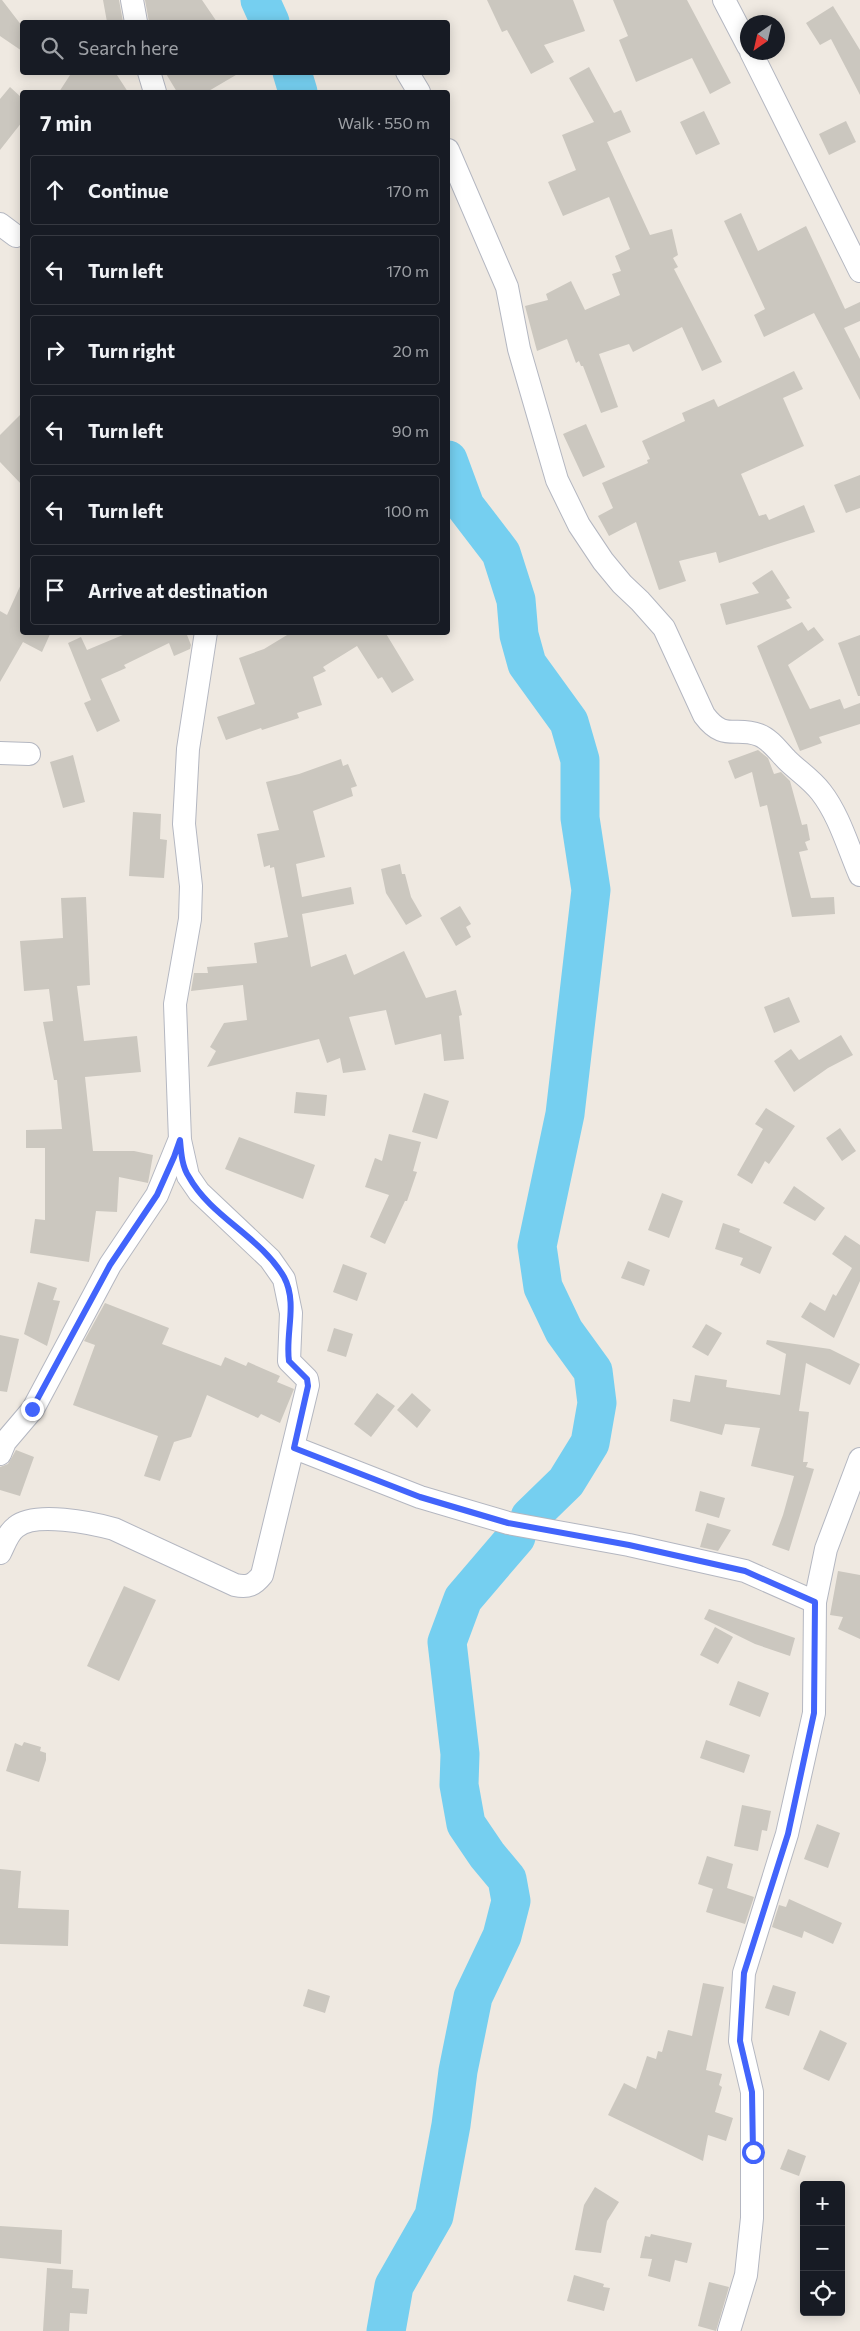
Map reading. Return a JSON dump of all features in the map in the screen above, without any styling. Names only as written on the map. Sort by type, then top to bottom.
[{"type":"street","points":[[132,0],[136,20]]},
{"type":"street","points":[[724,0],[740,31]]},
{"type":"street","points":[[755,60],[860,271]]},
{"type":"street","points":[[150,75],[154,90]]},
{"type":"street","points":[[409,75],[418,90]]},
{"type":"street","points":[[450,155],[507,287],[519,350],[541,431],[557,480],[578,525],[622,584],[664,628],[704,716],[718,730],[759,735],[772,743],[821,792],[833,813],[860,875]]},
{"type":"street","points":[[0,1553],[9,1534],[26,1521],[49,1519],[99,1525],[114,1529],[235,1585],[245,1587],[255,1584],[262,1575],[308,1386],[307,1379],[289,1361],[291,1313],[284,1279],[270,1259],[199,1192],[188,1176],[180,1140],[175,1004],[190,919],[191,886],[184,824],[188,749],[206,635]]},
{"type":"street","points":[[0,753],[29,754]]},
{"type":"street","points":[[0,1454],[5,1442],[32,1409],[110,1265],[157,1195],[180,1140]]},
{"type":"street","points":[[294,1448],[420,1497],[508,1523],[629,1545],[745,1571],[815,1602]]},
{"type":"street","points":[[729,2331],[746,2275],[752,2218],[754,2120],[752,2092],[740,2041],[744,1973],[788,1834],[814,1713],[815,1602],[826,1549],[860,1459]]},
{"type":"building","points":[[0,0],[2,0],[20,23],[20,50],[0,36]]},
{"type":"building","points":[[103,0],[119,0],[123,20],[107,20]]},
{"type":"building","points":[[145,0],[202,0],[216,20],[149,20]]},
{"type":"building","points":[[487,0],[573,0],[585,31],[544,45],[554,62],[531,74],[507,30],[502,32]]},
{"type":"building","points":[[613,0],[687,0],[731,83],[710,94],[692,58],[636,82],[619,40],[628,36]]},
{"type":"building","points":[[833,6],[860,50],[860,95],[831,39],[820,45],[806,23]]},
{"type":"building","points":[[589,67],[614,113],[621,110],[631,132],[607,142],[650,235],[672,229],[678,255],[673,258],[678,267],[674,269],[722,362],[702,371],[682,327],[633,352],[629,344],[599,354],[618,407],[601,413],[583,366],[581,366],[579,361],[576,363],[567,339],[537,351],[525,306],[548,300],[546,294],[571,281],[585,310],[620,295],[612,274],[621,271],[615,256],[630,249],[609,197],[563,216],[548,182],[576,170],[562,135],[594,122],[569,78]]},
{"type":"building","points":[[70,75],[117,75],[127,90],[60,90]]},
{"type":"building","points":[[167,75],[236,75],[210,90],[176,90]]},
{"type":"building","points":[[10,87],[20,96],[20,125],[0,150],[0,99]]},
{"type":"building","points":[[704,111],[720,144],[696,155],[680,122]]},
{"type":"building","points":[[846,121],[856,142],[829,155],[819,134]]},
{"type":"building","points":[[741,213],[758,251],[806,226],[845,309],[860,302],[860,321],[844,328],[860,359],[860,400],[814,313],[764,337],[754,315],[765,309],[724,221]]},
{"type":"building","points":[[794,371],[803,389],[783,398],[804,446],[741,474],[759,516],[766,514],[769,520],[804,505],[815,532],[719,563],[716,552],[679,561],[686,581],[659,590],[636,522],[609,536],[598,516],[613,508],[602,483],[648,463],[647,460],[650,459],[642,441],[685,421],[682,413],[714,399],[718,407]]},
{"type":"building","points":[[20,415],[20,483],[0,462],[0,435]]},
{"type":"building","points":[[586,424],[605,467],[583,477],[563,434]]},
{"type":"building","points":[[860,475],[860,508],[846,513],[834,485]]},
{"type":"building","points":[[772,570],[790,598],[786,600],[792,608],[726,625],[720,604],[759,593],[752,583]]},
{"type":"building","points":[[20,586],[20,635],[50,635],[42,652],[23,642],[0,682],[0,611],[7,615]]},
{"type":"building","points":[[802,622],[808,631],[814,627],[824,640],[788,665],[810,709],[840,699],[844,709],[860,703],[860,724],[819,737],[822,743],[800,751],[757,646]]},
{"type":"building","points":[[123,635],[187,635],[191,645],[190,649],[174,656],[169,643],[124,665],[126,668],[101,679],[120,721],[97,732],[84,703],[91,700],[68,643],[81,637],[87,650]]},
{"type":"building","points":[[287,635],[387,635],[414,680],[392,693],[382,677],[378,679],[357,646],[323,667],[326,671],[313,677],[322,705],[297,713],[299,718],[226,740],[217,717],[255,704],[239,658],[264,649]]},
{"type":"building","points":[[860,635],[860,696],[858,696],[838,643]]},
{"type":"building","points":[[758,750],[768,758],[774,774],[781,772],[790,781],[802,825],[807,824],[810,840],[805,842],[808,850],[799,852],[811,898],[834,897],[835,914],[792,917],[767,805],[760,807],[752,772],[735,779],[728,761]]},
{"type":"building","points":[[73,755],[85,802],[63,808],[50,762]]},
{"type":"building","points":[[341,759],[343,766],[348,764],[357,786],[351,788],[353,796],[313,811],[325,857],[296,864],[302,897],[351,887],[354,904],[302,914],[311,967],[346,954],[354,975],[404,951],[426,998],[456,990],[462,1015],[459,1016],[464,1059],[444,1061],[441,1034],[395,1045],[386,1010],[349,1017],[366,1070],[343,1073],[340,1058],[327,1063],[319,1039],[207,1067],[216,1051],[210,1047],[224,1023],[247,1020],[243,985],[191,991],[194,973],[208,973],[207,967],[257,963],[254,943],[288,937],[274,867],[270,868],[270,865],[264,867],[257,834],[279,830],[266,782],[299,774]]},
{"type":"building","points":[[133,812],[161,814],[160,839],[167,840],[164,878],[129,876]]},
{"type":"building","points":[[400,864],[402,874],[405,874],[411,897],[422,916],[406,925],[386,893],[381,869]]},
{"type":"building","points":[[86,897],[90,985],[77,986],[84,1041],[137,1036],[141,1072],[85,1077],[93,1151],[134,1151],[153,1155],[148,1183],[119,1177],[117,1212],[96,1211],[89,1262],[30,1253],[35,1219],[45,1220],[45,1148],[26,1148],[26,1130],[62,1129],[57,1080],[54,1080],[43,1022],[53,1021],[49,989],[24,991],[20,941],[63,938],[61,898]]},
{"type":"building","points":[[460,906],[471,924],[466,927],[471,937],[456,946],[440,918]]},
{"type":"building","points":[[789,997],[800,1022],[774,1033],[764,1007]]},
{"type":"building","points":[[841,1035],[853,1055],[828,1068],[794,1092],[774,1061],[791,1049],[799,1060]]},
{"type":"building","points":[[296,1092],[327,1095],[325,1116],[294,1113]]},
{"type":"building","points":[[424,1093],[449,1101],[437,1139],[412,1132]]},
{"type":"building","points":[[766,1108],[795,1126],[769,1164],[765,1161],[752,1184],[737,1175],[763,1129],[755,1124]]},
{"type":"building","points":[[840,1128],[856,1151],[842,1161],[826,1138]]},
{"type":"building","points":[[389,1134],[421,1142],[413,1171],[417,1172],[407,1201],[405,1201],[385,1244],[370,1237],[389,1195],[365,1187],[375,1158],[382,1161]]},
{"type":"building","points":[[239,1137],[315,1165],[303,1199],[225,1169]]},
{"type":"building","points":[[794,1186],[825,1208],[815,1221],[783,1203]]},
{"type":"building","points":[[662,1193],[683,1201],[669,1238],[648,1230]]},
{"type":"building","points":[[723,1223],[740,1229],[739,1232],[772,1247],[760,1274],[740,1265],[743,1258],[715,1249]]},
{"type":"building","points":[[845,1235],[860,1245],[860,1281],[834,1338],[801,1317],[810,1302],[825,1311],[833,1294],[836,1296],[852,1268],[832,1254]]},
{"type":"building","points":[[628,1261],[650,1270],[644,1286],[621,1278]]},
{"type":"building","points":[[343,1264],[367,1273],[357,1301],[333,1292]]},
{"type":"building","points":[[38,1282],[57,1288],[53,1300],[60,1301],[47,1346],[24,1334]]},
{"type":"building","points":[[105,1303],[169,1328],[162,1344],[221,1366],[225,1357],[246,1366],[248,1362],[280,1376],[277,1382],[294,1389],[280,1423],[261,1414],[258,1418],[207,1395],[191,1437],[174,1442],[160,1481],[144,1476],[158,1436],[73,1405],[95,1345],[84,1341]]},
{"type":"building","points":[[706,1324],[722,1333],[708,1356],[692,1347]]},
{"type":"building","points":[[334,1328],[353,1334],[346,1357],[327,1351]]},
{"type":"building","points":[[0,1335],[19,1339],[7,1392],[0,1391]]},
{"type":"building","points":[[767,1340],[830,1349],[860,1364],[850,1385],[806,1363],[799,1411],[809,1412],[803,1462],[808,1462],[806,1467],[814,1469],[789,1551],[772,1545],[794,1476],[751,1466],[760,1428],[725,1424],[722,1435],[670,1421],[673,1399],[690,1402],[695,1375],[727,1380],[726,1387],[780,1395],[786,1354],[766,1344]]},
{"type":"building","points":[[377,1393],[395,1406],[371,1437],[354,1424]]},
{"type":"building","points":[[412,1393],[431,1410],[417,1428],[397,1410]]},
{"type":"building","points":[[16,1450],[34,1457],[20,1496],[0,1490],[0,1467],[8,1464]]},
{"type":"building","points":[[700,1491],[725,1498],[719,1518],[695,1511]]},
{"type":"building","points":[[707,1523],[731,1530],[718,1551],[700,1547]]},
{"type":"building","points":[[838,1571],[860,1575],[860,1639],[838,1629],[843,1617],[830,1615]]},
{"type":"building","points":[[124,1586],[156,1600],[119,1681],[87,1666]]},
{"type":"building","points":[[709,1609],[795,1638],[790,1656],[755,1644],[704,1619]]},
{"type":"building","points":[[715,1627],[733,1637],[718,1664],[700,1655]]},
{"type":"building","points":[[738,1681],[769,1693],[760,1717],[729,1705]]},
{"type":"building","points":[[706,1740],[750,1755],[744,1773],[700,1758]]},
{"type":"building","points":[[24,1742],[41,1747],[40,1751],[46,1753],[46,1760],[39,1782],[6,1771],[15,1743],[22,1746]]},
{"type":"building","points":[[742,1805],[771,1811],[767,1831],[762,1830],[758,1851],[734,1846]]},
{"type":"building","points":[[817,1824],[840,1833],[828,1868],[804,1859]]},
{"type":"building","points":[[707,1856],[733,1864],[727,1888],[754,1897],[745,1924],[706,1912],[713,1889],[698,1884]]},
{"type":"building","points":[[0,1869],[21,1871],[18,1908],[69,1910],[68,1946],[0,1944]]},
{"type":"building","points":[[789,1899],[842,1923],[833,1944],[804,1931],[802,1938],[772,1927],[779,1905],[786,1907]]},
{"type":"building","points":[[703,1983],[724,1987],[706,2070],[722,2074],[719,2085],[722,2087],[715,2112],[733,2118],[726,2141],[708,2135],[703,2161],[608,2115],[624,2083],[636,2089],[647,2056],[656,2059],[658,2051],[662,2052],[668,2030],[692,2036]]},
{"type":"building","points":[[773,1985],[796,1992],[789,2016],[765,2008]]},
{"type":"building","points":[[308,1989],[330,1996],[325,2013],[303,2006]]},
{"type":"building","points":[[820,2030],[847,2043],[829,2081],[803,2069]]},
{"type":"building","points":[[788,2149],[806,2156],[799,2176],[780,2169]]},
{"type":"building","points":[[595,2187],[619,2202],[607,2221],[601,2253],[575,2250],[584,2205]]},
{"type":"building","points":[[0,2226],[62,2230],[61,2264],[0,2258]]},
{"type":"building","points":[[651,2234],[692,2243],[687,2263],[675,2260],[670,2282],[648,2276],[652,2259],[640,2258],[645,2236],[650,2237]]},
{"type":"building","points":[[47,2268],[73,2270],[72,2288],[89,2289],[87,2314],[70,2313],[69,2331],[43,2331]]},
{"type":"building","points":[[574,2275],[604,2284],[603,2287],[610,2288],[604,2311],[567,2301]]},
{"type":"building","points":[[709,2282],[729,2287],[716,2331],[698,2326]]},
{"type":"waterway","points":[[260,0],[269,20]]},
{"type":"waterway","points":[[293,75],[297,90]]},
{"type":"waterway","points":[[450,465],[465,506],[501,553],[516,600],[519,635],[527,664],[569,722],[580,760],[580,818],[591,890],[565,1114],[537,1246],[543,1287],[564,1331],[593,1371],[597,1403],[590,1443],[566,1482],[530,1517]]},
{"type":"waterway","points":[[386,2331],[394,2286],[434,2216],[451,2125],[458,2071],[473,1997],[502,1936],[511,1901],[507,1879],[487,1855],[466,1824],[459,1785],[460,1754],[447,1642],[463,1599],[516,1537]]},
{"type":"route","points":[[32,1409],[110,1265],[157,1195],[180,1140],[182,1159],[188,1176],[199,1192],[270,1259],[284,1279],[291,1313],[289,1361],[307,1379],[308,1386],[294,1448],[367,1478],[420,1497],[508,1523],[629,1545],[745,1571],[815,1602],[814,1713],[788,1834],[744,1973],[740,2041],[752,2092],[754,2120],[753,2152]]}]
